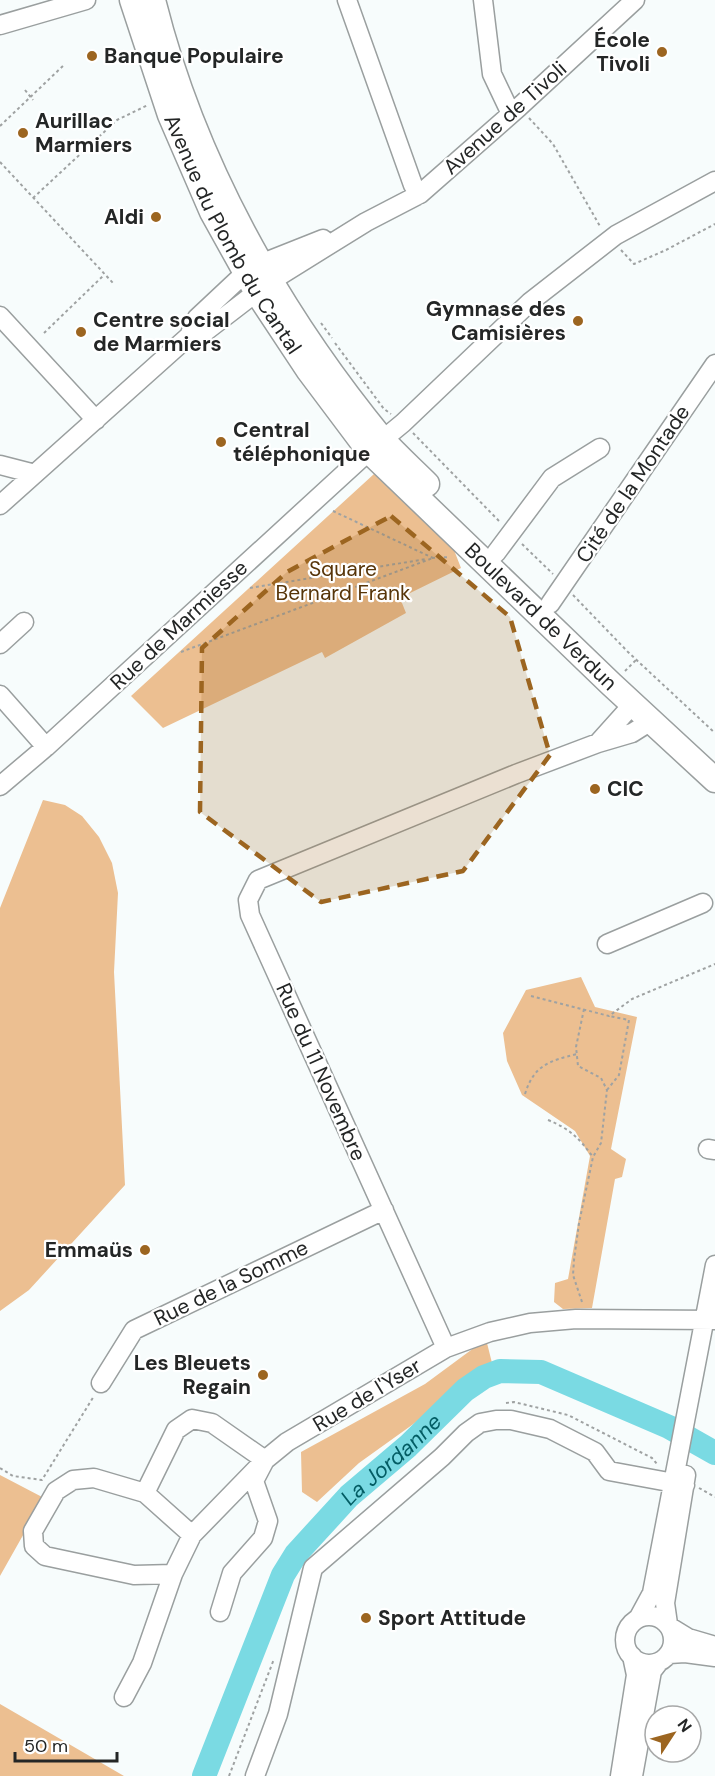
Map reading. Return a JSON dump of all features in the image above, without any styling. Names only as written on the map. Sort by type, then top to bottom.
[{"type":"main road","name":"Avenue du Plomb du Cantal","points":[[132,0],[170,115],[212,212],[258,277]]},
{"type":"main road","name":"Avenue du Plomb du Cantal","points":[[153,0],[163,42],[192,125],[258,277],[309,370],[376,446]]},
{"type":"main road","name":"Boulevard de Verdun","points":[[376,446],[496,553],[557,594],[646,709],[715,759]]},
{"type":"main road","name":"Boulevard de Verdun","points":[[376,446],[646,709],[715,780]]},
{"type":"street","points":[[0,25],[86,0]]},
{"type":"street","points":[[347,0],[413,185],[420,194]]},
{"type":"street","points":[[483,0],[492,74],[515,110]]},
{"type":"street","name":"Avenue de Tivoli","points":[[0,505],[189,336],[197,318],[258,277],[420,194],[635,0]]},
{"type":"street","name":"Rue de Marmiesse","points":[[0,786],[46,747],[403,423],[530,302],[610,240],[715,181]]},
{"type":"street","points":[[0,316],[96,420]]},
{"type":"street","name":"Cité de la Montade","points":[[557,594],[715,364]]},
{"type":"street","points":[[496,553],[552,478],[600,448]]},
{"type":"street","points":[[0,465],[35,474]]},
{"type":"street","points":[[0,644],[24,622]]},
{"type":"street","points":[[0,695],[46,747]]},
{"type":"street","name":"Rue du 11 Novembre","points":[[596,750],[646,709]]},
{"type":"street","name":"Rue du 11 Novembre","points":[[446,1348],[250,915],[248,900],[258,880],[516,774],[596,750],[632,733],[646,709]]},
{"type":"street","points":[[607,944],[703,903]]},
{"type":"street","name":"Rue de la Somme","points":[[101,1383],[134,1330],[384,1210]]},
{"type":"street","points":[[715,1265],[712,1323],[652,1593],[626,1635],[627,1650],[632,1656],[645,1663],[685,1653],[715,1657]]},
{"type":"street","points":[[446,1348],[490,1332],[530,1323],[594,1319],[712,1323]]},
{"type":"street","name":"Rue de l'Yser","points":[[124,1697],[142,1663],[173,1574],[192,1535],[265,1460],[287,1442],[446,1348]]},
{"type":"street","points":[[145,1493],[176,1430],[192,1419],[212,1423],[265,1460],[255,1481],[268,1521],[263,1538],[232,1574],[220,1612]]},
{"type":"street","points":[[255,1776],[278,1714],[314,1568],[480,1423],[511,1420],[550,1429],[595,1452],[609,1471],[678,1478]]},
{"type":"street","points":[[173,1574],[134,1575],[45,1556],[34,1546],[33,1531],[56,1491],[73,1480],[94,1478],[145,1493],[192,1535]]},
{"type":"street","points":[[650,1704],[652,1671],[664,1658],[674,1641],[665,1603],[678,1478]]},
{"type":"street","points":[[639,1617],[655,1616],[688,1638],[715,1646]]},
{"type":"street","points":[[620,1776],[636,1675],[632,1656]]},
{"type":"street","points":[[633,1776],[643,1746]]},
{"type":"path","points":[[0,126],[32,98],[65,64]]},
{"type":"path","points":[[25,90],[32,98]]},
{"type":"path","points":[[33,198],[117,120],[164,96]]},
{"type":"path","points":[[515,110],[553,144],[597,222],[610,240],[634,264],[715,224]]},
{"type":"path","points":[[0,162],[113,283]]},
{"type":"path","points":[[44,333],[104,274]]},
{"type":"path","points":[[316,316],[384,409],[403,423],[511,533],[557,594],[628,652],[715,734]]},
{"type":"path","points":[[333,511],[433,558]]},
{"type":"path","points":[[250,588],[433,558]]},
{"type":"path","points":[[181,652],[433,558]]},
{"type":"path","points":[[609,1016],[632,999],[715,964]]},
{"type":"path","points":[[531,996],[629,1020],[619,1075],[606,1090]]},
{"type":"path","points":[[584,1009],[576,1047],[578,1066],[601,1078],[606,1090],[601,1143],[593,1157],[579,1223],[573,1275],[583,1305],[594,1319]]},
{"type":"path","points":[[525,1094],[529,1080],[538,1068],[554,1060],[577,1054]]},
{"type":"path","points":[[548,1120],[565,1127],[581,1141],[593,1157]]},
{"type":"path","points":[[0,1468],[13,1476],[42,1480],[101,1383]]},
{"type":"path","points":[[497,1404],[514,1402],[568,1415],[652,1458],[667,1475],[678,1478]]},
{"type":"path","points":[[229,1776],[275,1654]]},
{"type":"highlighted area","points":[[391,516],[510,617],[550,755],[463,871],[321,902],[200,812],[202,648],[287,572]]},
{"type":"green space","name":"Square Bernard Frank","points":[[374,474],[454,550],[461,568],[400,598],[406,613],[325,658],[322,652],[163,728],[131,696]]},
{"type":"green space","points":[[43,800],[65,805],[82,816],[99,837],[112,863],[118,893],[114,972],[125,1185],[29,1290],[0,1311],[0,908]]},
{"type":"green space","points":[[581,977],[595,1007],[637,1017],[611,1149],[626,1159],[622,1177],[615,1179],[592,1308],[563,1309],[554,1302],[555,1283],[568,1279],[590,1156],[575,1131],[522,1095],[507,1061],[503,1033],[526,990]]},
{"type":"green space","points":[[486,1339],[492,1363],[359,1463],[317,1502],[302,1492],[301,1452],[425,1384]]},
{"type":"green space","points":[[0,1475],[44,1498],[0,1576]]},
{"type":"green space","points":[[0,1704],[124,1776],[0,1776]]},
{"type":"waterway","name":"La Jordanne","points":[[204,1776],[283,1575],[296,1554],[349,1496],[408,1446],[465,1390],[484,1377],[500,1371],[541,1372],[669,1427],[715,1453]]},
{"type":"place","name":"École Tivoli","points":[[662,52]]},
{"type":"place","name":"Banque Populaire","points":[[92,56]]},
{"type":"place","name":"Aurillac Marmiers","points":[[23,133]]},
{"type":"place","name":"Aldi","points":[[156,217]]},
{"type":"place","name":"Gymnase des Camisières","points":[[578,321]]},
{"type":"place","name":"Centre social de Marmiers","points":[[81,332]]},
{"type":"place","name":"Central téléphonique","points":[[221,442]]},
{"type":"place","name":"CIC","points":[[595,789]]},
{"type":"place","name":"Emmaüs","points":[[145,1250]]},
{"type":"place","name":"Les Bleuets Regain","points":[[263,1375]]},
{"type":"place","name":"Sport Attitude","points":[[366,1618]]}]
